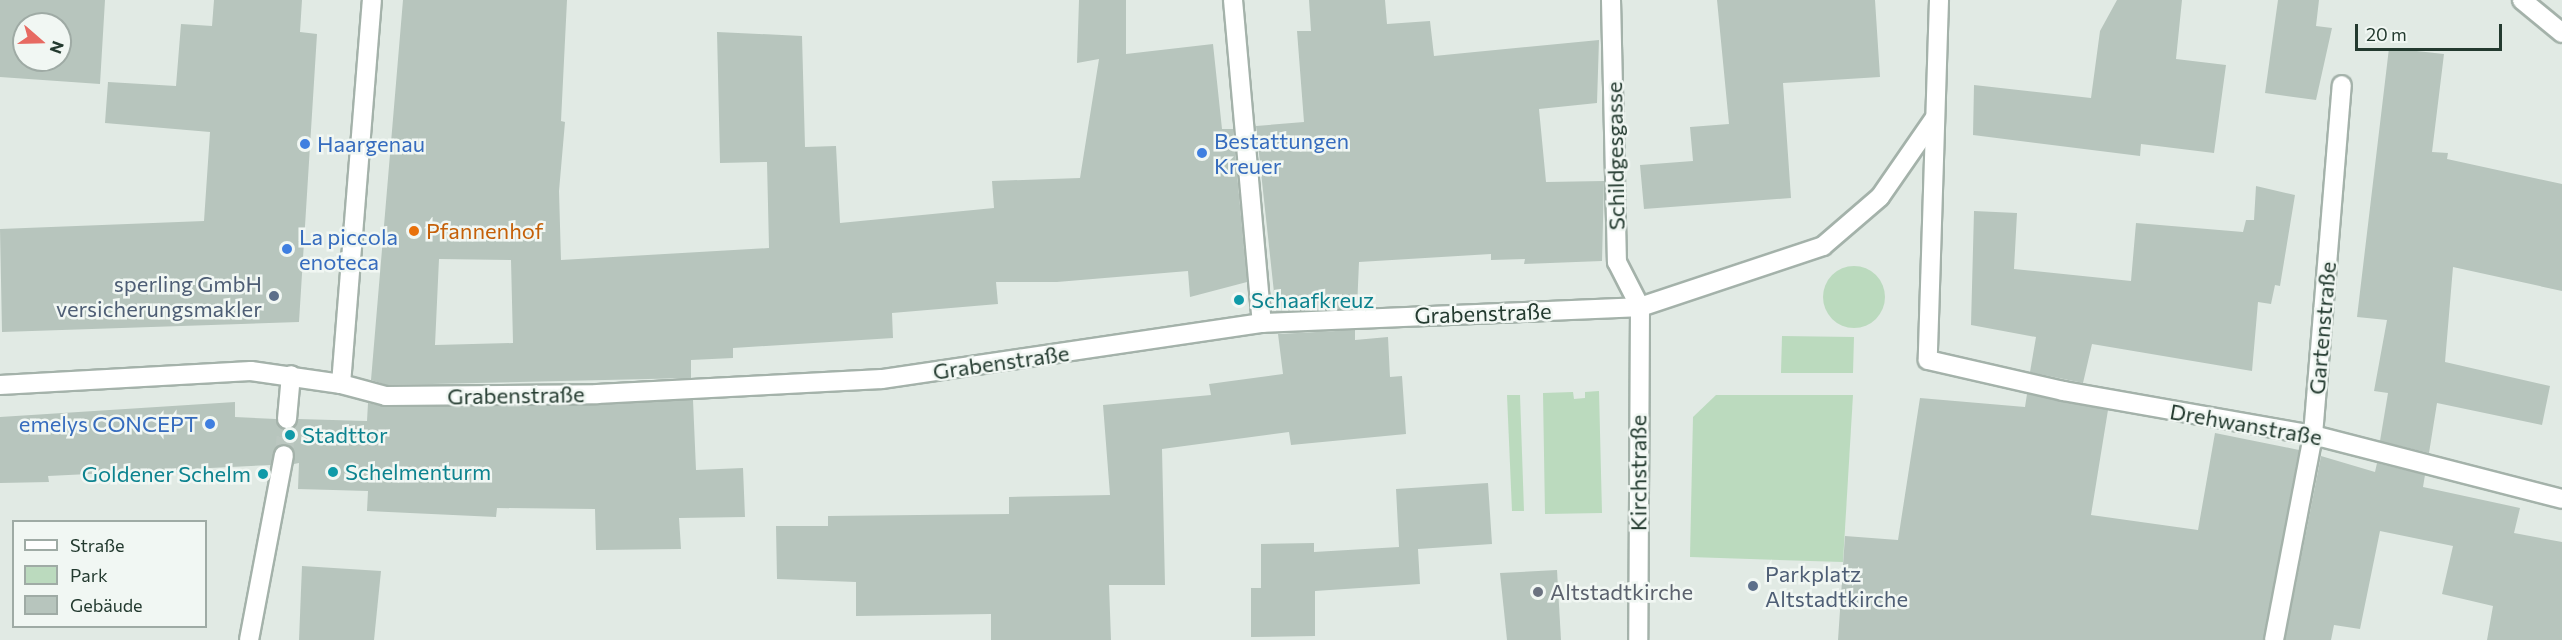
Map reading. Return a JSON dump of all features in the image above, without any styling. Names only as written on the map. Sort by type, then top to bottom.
[{"type":"street","points":[[341,384],[372,0]]},
{"type":"street","points":[[1233,0],[1262,322]]},
{"type":"street","name":"Schildgesgasse","points":[[1611,0],[1617,262],[1640,307]]},
{"type":"street","points":[[1934,119],[1939,0]]},
{"type":"street","points":[[2522,0],[2562,33]]},
{"type":"street","name":"Gartenstraße","points":[[2274,640],[2313,435],[2342,85]]},
{"type":"street","name":"Grabenstraße","points":[[0,385],[251,371],[341,384],[386,396],[597,394],[882,379],[1262,322],[1640,307],[1823,246],[1880,197],[1934,119]]},
{"type":"street","name":"Drehwanstraße","points":[[1934,119],[1928,360],[2063,391],[2313,435],[2562,499]]},
{"type":"street","name":"Kirchstraße","points":[[1638,640],[1640,307]]},
{"type":"street","points":[[287,419],[291,375]]},
{"type":"street","points":[[249,640],[284,455]]},
{"type":"green space","points":[[1848,266],[1860,266],[1876,275],[1883,285],[1885,297],[1883,309],[1876,319],[1860,328],[1848,328],[1837,323],[1828,314],[1823,303],[1823,291],[1828,280],[1837,271]]},
{"type":"green space","points":[[1782,336],[1854,337],[1853,373],[1781,373]]},
{"type":"green space","points":[[1599,391],[1602,513],[1545,514],[1543,393],[1573,392],[1574,399],[1585,398],[1585,392]]},
{"type":"green space","points":[[1507,395],[1520,395],[1524,511],[1512,511]]},
{"type":"green space","points":[[1716,395],[1853,395],[1843,562],[1690,557],[1693,417]]},
{"type":"building","points":[[0,0],[105,0],[100,84],[0,77]]},
{"type":"building","points":[[214,0],[302,0],[300,32],[317,34],[299,322],[2,332],[0,229],[204,221],[210,132],[105,123],[108,82],[176,86],[181,24],[212,26]]},
{"type":"building","points":[[403,0],[567,0],[561,121],[565,122],[559,191],[561,260],[769,248],[767,162],[720,163],[717,32],[802,36],[805,147],[836,146],[840,223],[994,208],[992,181],[1080,178],[1099,59],[1077,63],[1079,0],[1126,0],[1126,54],[1213,44],[1222,129],[1233,129],[1247,282],[1190,297],[1188,271],[1057,282],[996,282],[998,304],[892,313],[893,338],[733,348],[733,358],[691,360],[691,378],[387,385],[371,380]],"holes":[[[439,259],[511,260],[513,343],[435,345]]]},
{"type":"building","points":[[1309,0],[1385,0],[1387,24],[1430,21],[1434,56],[1599,40],[1597,103],[1539,109],[1546,182],[1604,181],[1602,261],[1524,264],[1525,259],[1491,260],[1491,254],[1359,262],[1357,308],[1276,311],[1256,126],[1304,122],[1297,31],[1311,31]]},
{"type":"building","points":[[1717,0],[1875,0],[1880,77],[1783,83],[1791,198],[1644,209],[1640,165],[1693,161],[1690,127],[1729,124]]},
{"type":"building","points":[[2117,0],[2182,0],[2176,59],[2226,65],[2214,153],[2141,144],[2140,156],[1973,135],[1974,85],[2091,98],[2100,31]]},
{"type":"building","points":[[2278,0],[2319,0],[2316,26],[2332,28],[2316,100],[2265,93]]},
{"type":"building","points":[[2389,48],[2444,54],[2432,152],[2448,153],[2447,159],[2562,184],[2562,291],[2453,267],[2445,362],[2550,386],[2542,425],[2437,403],[2429,453],[2380,441],[2388,393],[2374,391],[2387,320],[2357,317]]},
{"type":"building","points":[[2256,186],[2295,195],[2280,286],[2275,285],[2271,304],[2258,302],[2252,371],[2092,344],[2083,383],[2030,372],[2036,337],[1971,325],[1974,211],[2017,213],[2014,269],[2131,281],[2136,223],[2243,232],[2246,220],[2254,220]]},
{"type":"building","points":[[1355,330],[1355,340],[1388,337],[1390,377],[1402,376],[1406,434],[1291,445],[1289,432],[1162,449],[1165,585],[1109,585],[1111,640],[991,640],[991,614],[856,616],[856,582],[777,579],[776,526],[828,526],[828,516],[1009,514],[1009,497],[1110,495],[1103,405],[1211,395],[1209,384],[1283,374],[1278,334]]},
{"type":"building","points":[[2027,394],[2108,410],[2091,515],[2198,530],[2215,433],[2299,450],[2263,640],[1838,640],[1845,536],[1898,540],[1920,398],[2025,407]]},
{"type":"building","points":[[693,400],[696,470],[743,468],[745,517],[679,518],[681,549],[596,550],[595,509],[497,508],[496,517],[367,511],[368,491],[298,489],[299,463],[294,464],[294,451],[286,444],[275,448],[271,465],[48,476],[49,482],[0,483],[0,417],[235,402],[235,417],[276,419],[280,428],[287,430],[296,426],[298,419],[367,421],[368,403],[386,407]]},
{"type":"building","points":[[2321,456],[2375,472],[2377,463],[2425,475],[2423,487],[2520,508],[2514,533],[2562,542],[2562,640],[2487,640],[2493,606],[2442,594],[2453,546],[2380,531],[2360,629],[2334,625],[2331,640],[2285,640]]},
{"type":"building","points":[[1488,483],[1492,544],[1418,549],[1420,584],[1315,591],[1315,636],[1251,637],[1251,588],[1261,588],[1261,544],[1314,543],[1314,552],[1399,547],[1396,489]]},
{"type":"building","points":[[302,566],[381,571],[374,640],[299,640]]},
{"type":"building","name":"Altstadtkirche","points":[[1557,570],[1561,640],[1507,640],[1500,573]]},
{"type":"tunnel","points":[[284,455],[287,419]]},
{"type":"place","name":"Haargenau","points":[[305,144]]},
{"type":"place","name":"Bestattungen Kreuer","points":[[1202,153]]},
{"type":"place","name":"Pfannenhof","points":[[414,231]]},
{"type":"place","name":"La piccola enoteca","points":[[287,249]]},
{"type":"place","name":"sperling GmbH versicherungsmakler","points":[[274,296]]},
{"type":"place","name":"Schaafkreuz","points":[[1239,300]]},
{"type":"place","name":"emelys CONCEPT","points":[[210,424]]},
{"type":"place","name":"Stadttor","points":[[290,435]]},
{"type":"place","name":"Schelmenturm","points":[[333,472]]},
{"type":"place","name":"Goldener Schelm","points":[[263,474]]},
{"type":"place","name":"Parkplatz Altstadtkirche","points":[[1753,586]]},
{"type":"place","name":"Altstadtkirche","points":[[1538,592]]}]
